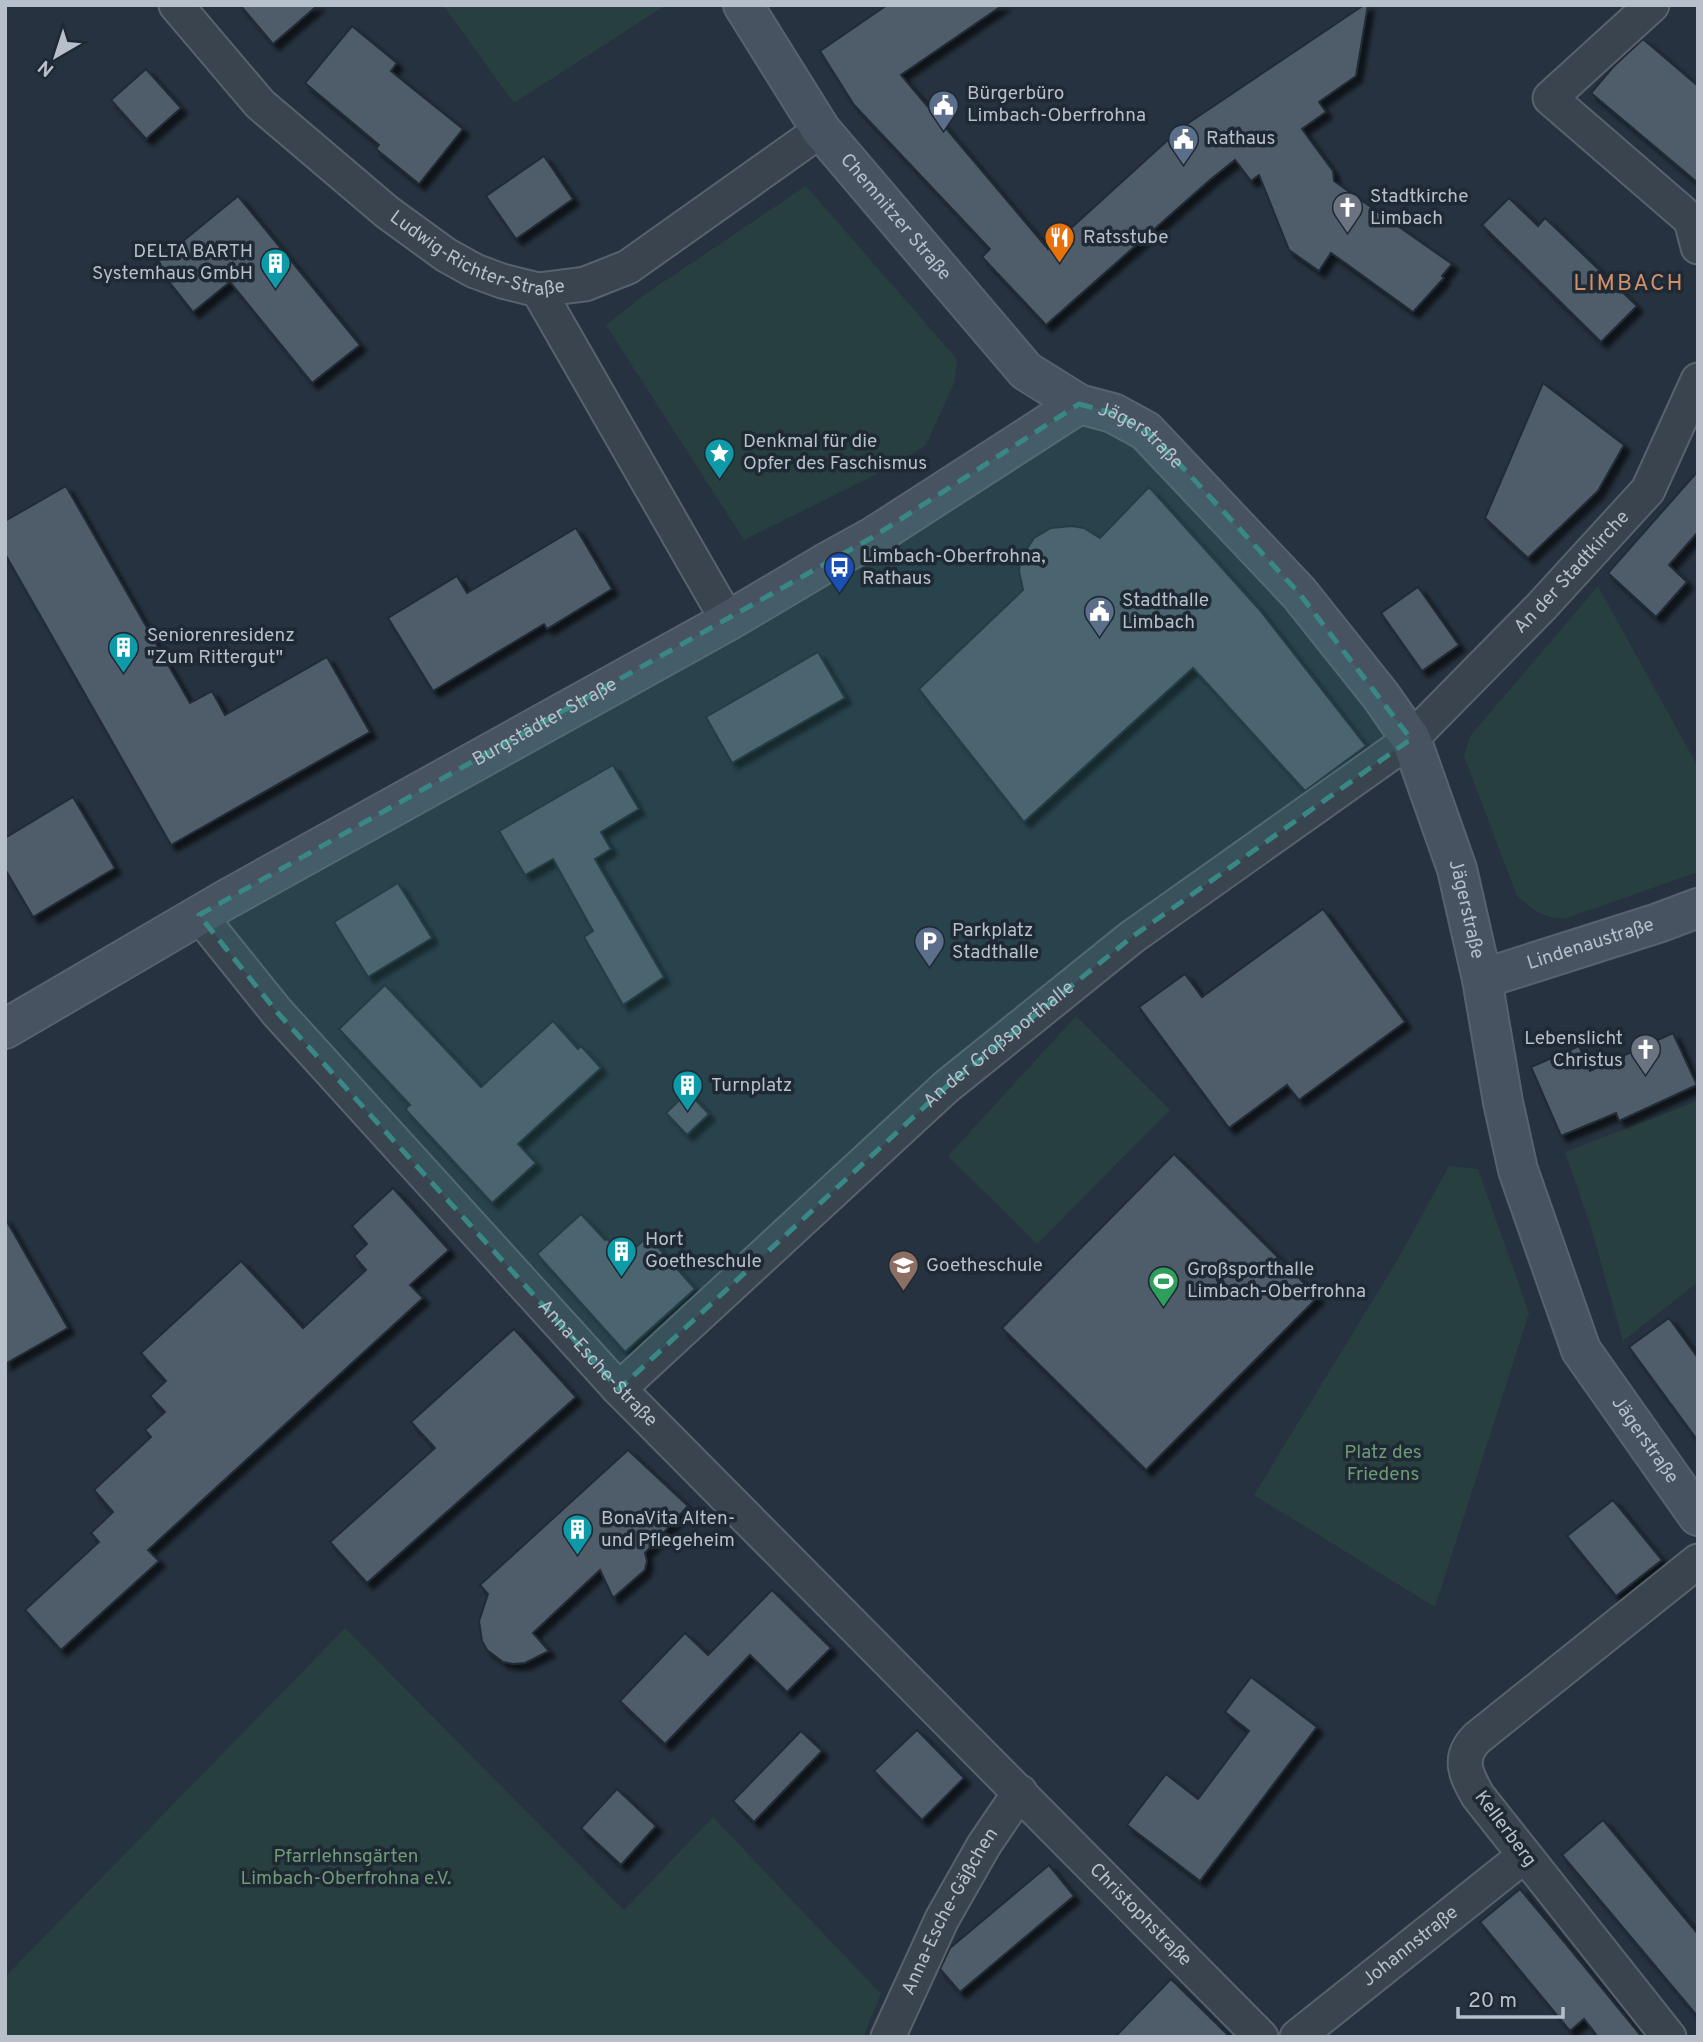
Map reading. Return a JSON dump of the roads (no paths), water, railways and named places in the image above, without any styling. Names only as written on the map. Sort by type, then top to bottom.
[{"type":"main road","name":"Chemnitzer Straße","points":[[743,5],[821,130],[1026,371],[1079,404]]},
{"type":"main road","name":"Burgstädter Straße","points":[[5,1029],[199,915],[729,621],[873,537],[1079,404]]},
{"type":"main road","name":"Jägerstraße","points":[[1079,404],[1113,413],[1146,430],[1164,448],[1299,593],[1381,696],[1411,739],[1457,869],[1482,979],[1503,1102],[1518,1170],[1581,1350],[1698,1516]]},
{"type":"main road","name":"Lindenaustraße","points":[[1482,979],[1698,908]]},
{"type":"street","name":"Ludwig-Richter-Straße","points":[[176,5],[260,104],[387,212],[446,255],[474,271],[538,290],[585,284],[628,267],[821,130]]},
{"type":"street","points":[[1652,5],[1550,98],[1691,220],[1698,247]]},
{"type":"street","points":[[538,290],[729,621]]},
{"type":"street","name":"An der Stadtkirche","points":[[1411,739],[1541,607],[1648,490],[1698,380]]},
{"type":"street","name":"An der Großsporthalle","points":[[619,1389],[946,1087],[1132,937],[1411,739]]},
{"type":"street","name":"Anna-Esche-Straße","points":[[199,915],[277,1012],[619,1389],[1020,1792]]},
{"type":"street","name":"Kellerberg","points":[[1670,2037],[1478,1796],[1467,1777],[1465,1759],[1469,1747],[1698,1561]]},
{"type":"street","name":"Anna-Esche-Gäßchen","points":[[888,2037],[942,1919],[984,1845],[1020,1792]]},
{"type":"street","name":"Christophstraße","points":[[1020,1792],[1261,2037]]},
{"type":"street","name":"Johannstraße","points":[[1297,2037],[1524,1856]]},
{"type":"place","name":"Bürgerbüro Limbach-Oberfrohna","points":[[944,132]]},
{"type":"place","name":"Rathaus","points":[[1183,166]]},
{"type":"place","name":"Stadtkirche Limbach","points":[[1347,235]]},
{"type":"place","name":"Ratsstube","points":[[1060,265]]},
{"type":"place","name":"DELTA BARTH Systemhaus GmbH","points":[[276,290]]},
{"type":"place","name":"Denkmal für die Opfer des Faschismus","points":[[720,480]]},
{"type":"place","name":"Limbach-Oberfrohna, Rathaus","points":[[839,595]]},
{"type":"place","name":"Stadthalle Limbach","points":[[1099,639]]},
{"type":"place","name":"Seniorenresidenz \"Zum Rittergut\"","points":[[124,674]]},
{"type":"place","name":"Parkplatz Stadthalle","points":[[929,969]]},
{"type":"place","name":"Lebenslicht Christus","points":[[1646,1077]]},
{"type":"place","name":"Turnplatz","points":[[688,1113]]},
{"type":"place","name":"Hort Goetheschule","points":[[622,1278]]},
{"type":"place","name":"Goetheschule","points":[[903,1293]]},
{"type":"place","name":"Großsporthalle Limbach-Oberfrohna","points":[[1164,1308]]},
{"type":"place","name":"BonaVita Alten- und Pflegeheim","points":[[578,1557]]},
{"type":"district","name":"LIMBACH","points":[[1629,284]]},
{"type":"park label","name":"Platz des Friedens","points":[[1383,1464]]},
{"type":"park label","name":"Pfarrlehnsgärten Limbach-Oberfrohna e.V.","points":[[346,1868]]}]
